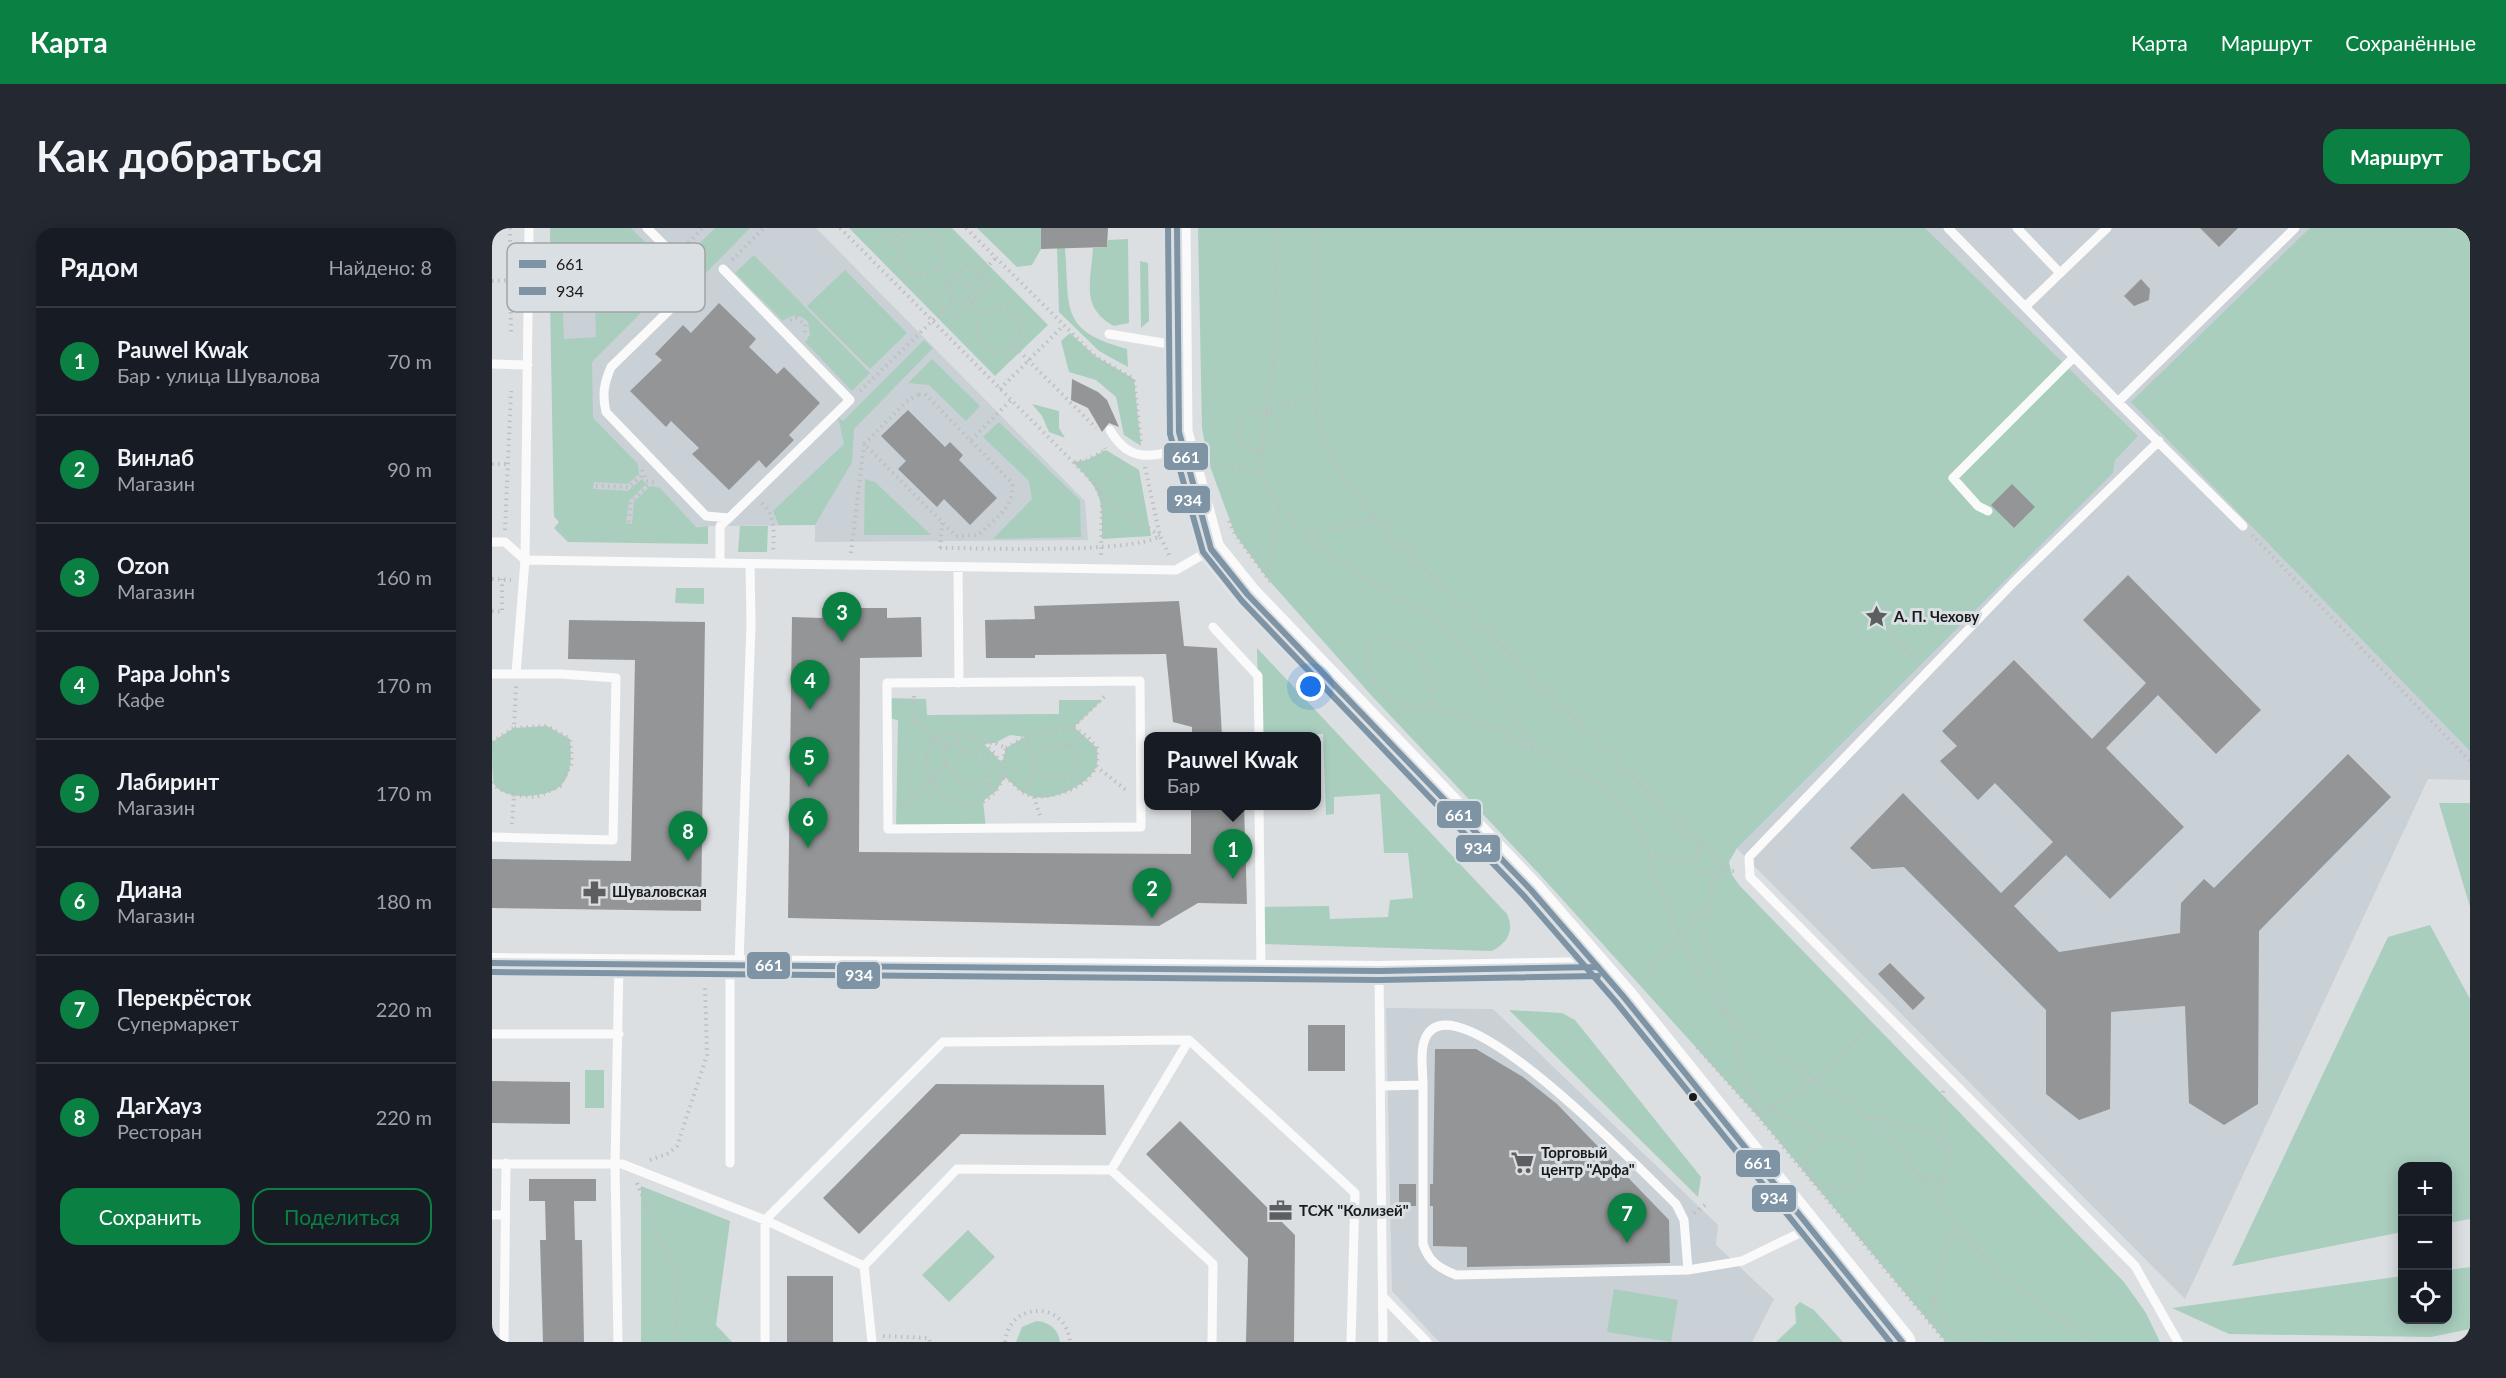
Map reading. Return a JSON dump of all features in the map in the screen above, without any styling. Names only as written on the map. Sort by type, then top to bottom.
[{"type":"street","points":[[1177,228],[1179,432],[1195,449],[1211,549],[1248,595],[1531,890],[1598,967],[1902,1342]]},
{"type":"street","points":[[492,963],[734,963],[1379,970],[1598,967]]},
{"type":"lane","points":[[529,228],[529,243]]},
{"type":"lane","points":[[647,228],[663,243]]},
{"type":"lane","points":[[1948,228],[2243,526]]},
{"type":"lane","points":[[2017,228],[2060,273]]},
{"type":"lane","points":[[2025,307],[2107,228]]},
{"type":"lane","points":[[2118,402],[2295,228]]},
{"type":"lane","points":[[720,563],[720,526],[850,400],[723,269]]},
{"type":"lane","points":[[516,674],[525,560],[528,312]]},
{"type":"lane","points":[[667,312],[611,367],[604,382],[603,399],[606,412],[706,516],[729,518]]},
{"type":"lane","points":[[1109,334],[1143,342],[1177,345]]},
{"type":"lane","points":[[1988,511],[1978,506],[1953,478],[2074,357]]},
{"type":"lane","points":[[492,364],[528,365]]},
{"type":"lane","points":[[1106,433],[1125,450],[1142,457],[1195,449]]},
{"type":"lane","points":[[2159,441],[2013,583],[1749,857],[1750,876],[2135,1266],[2178,1342]]},
{"type":"lane","points":[[492,542],[505,542],[525,560],[1176,570],[1211,549]]},
{"type":"lane","points":[[730,1163],[734,963],[751,626],[750,564]]},
{"type":"lane","points":[[958,567],[959,683]]},
{"type":"lane","points":[[1213,627],[1258,676],[1259,732]]},
{"type":"lane","points":[[492,674],[616,678],[613,840],[492,837]]},
{"type":"lane","points":[[1121,681],[1140,681],[1141,826],[888,829],[887,683],[1121,681]]},
{"type":"lane","points":[[1259,810],[1261,969]]},
{"type":"lane","points":[[618,1342],[619,963]]},
{"type":"lane","points":[[1379,970],[1383,1342]]},
{"type":"lane","points":[[1688,1270],[1684,1220],[1676,1204],[1527,1065],[1483,1036],[1466,1028],[1445,1026],[1433,1029],[1427,1035],[1423,1045],[1423,1244],[1428,1256],[1440,1269],[1456,1275],[1688,1270],[1742,1261],[1810,1228]]},
{"type":"lane","points":[[492,1034],[619,1034]]},
{"type":"lane","points":[[1111,1170],[1190,1040]]},
{"type":"lane","points":[[765,1342],[765,1220],[943,1042],[1190,1040],[1355,1193],[1351,1342]]},
{"type":"lane","points":[[1381,1086],[1423,1085]]},
{"type":"lane","points":[[504,1342],[506,1163]]},
{"type":"lane","points":[[492,1164],[619,1164],[765,1220],[864,1266]]},
{"type":"lane","points":[[864,1266],[957,1169],[1111,1170],[1213,1264],[1212,1342]]},
{"type":"lane","points":[[492,1215],[505,1215]]},
{"type":"lane","points":[[864,1266],[872,1339]]},
{"type":"lane","points":[[1384,1298],[1426,1342]]},
{"type":"path","points":[[510,228],[510,243]]},
{"type":"path","points":[[688,243],[704,228]]},
{"type":"path","points":[[723,269],[764,228]]},
{"type":"path","points":[[840,228],[1094,483],[1102,500],[1100,569]]},
{"type":"path","points":[[880,228],[893,242],[903,235],[910,232],[924,230],[936,236],[943,248],[943,256],[936,268],[922,274],[908,270],[899,258],[898,250],[903,235],[907,228]]},
{"type":"path","points":[[966,228],[1063,326],[1000,389]]},
{"type":"path","points":[[1277,228],[1275,356],[1261,450],[1261,474],[1279,507],[1306,536],[1357,574],[1408,601],[1443,624],[1456,638],[1534,747]]},
{"type":"path","points":[[1315,228],[1315,396],[1322,439],[1336,467],[1376,520],[1725,869],[1750,876]]},
{"type":"path","points":[[968,285],[996,258]]},
{"type":"path","points":[[968,264],[988,285],[969,301],[954,320],[933,299],[951,283],[968,264]]},
{"type":"path","points":[[936,268],[951,283]]},
{"type":"path","points":[[951,283],[959,282],[968,285],[971,292],[969,301]]},
{"type":"path","points":[[951,283],[950,294],[953,301],[959,303],[969,301]]},
{"type":"path","points":[[850,400],[953,301]]},
{"type":"path","points":[[969,301],[983,315]]},
{"type":"path","points":[[995,309],[1002,309],[1015,315],[1021,327],[1019,341],[1015,347],[1008,351],[993,353],[980,344],[976,329],[983,315],[995,309]]},
{"type":"path","points":[[505,542],[512,364],[511,312]]},
{"type":"path","points":[[1015,347],[1106,433]]},
{"type":"path","points":[[852,542],[864,444],[906,402],[926,394],[1012,483],[1014,494],[1009,505],[978,535],[956,536],[864,444]]},
{"type":"path","points":[[1266,411],[1276,421],[1278,433],[1272,445],[1261,450],[1246,447],[1238,436],[1237,429],[1239,422],[1248,412],[1266,411],[1315,396]]},
{"type":"path","points":[[971,440],[1011,400]]},
{"type":"path","points":[[1097,491],[1125,462],[1106,450],[1104,442]]},
{"type":"path","points":[[1195,449],[1208,461],[1211,470]]},
{"type":"path","points":[[1073,462],[1088,460],[1106,450]]},
{"type":"path","points":[[1208,461],[1261,474]]},
{"type":"path","points":[[492,464],[508,464]]},
{"type":"path","points":[[596,486],[628,487],[642,475]]},
{"type":"path","points":[[629,522],[631,502],[650,483]]},
{"type":"path","points":[[940,548],[1101,545],[1150,542],[1160,536],[1097,491]]},
{"type":"path","points":[[753,494],[769,511],[775,525],[772,564]]},
{"type":"path","points":[[1267,578],[1279,507]]},
{"type":"path","points":[[1228,517],[1234,534],[1274,586]]},
{"type":"path","points":[[1306,536],[1376,520]]},
{"type":"path","points":[[939,542],[942,522]]},
{"type":"path","points":[[2243,526],[2470,761]]},
{"type":"path","points":[[492,611],[502,612],[502,579]]},
{"type":"path","points":[[1881,623],[1928,672]]},
{"type":"path","points":[[1386,638],[1400,641],[1412,649],[1426,667],[1433,692],[1430,704],[1416,711],[1404,707],[1381,687],[1370,673],[1363,657],[1366,647],[1375,640],[1386,638]]},
{"type":"path","points":[[514,728],[516,674]]},
{"type":"path","points":[[1074,727],[1087,736],[1097,748],[1096,766],[1084,780],[1065,792],[1034,797],[1022,792],[1005,776],[1002,763],[1006,748],[1026,737],[1074,727],[1121,681]]},
{"type":"path","points":[[912,683],[915,720],[946,747]]},
{"type":"path","points":[[1376,691],[1381,687]]},
{"type":"path","points":[[1430,704],[1534,747],[1605,789],[1626,809],[1648,854],[1663,897],[1680,932],[1707,986],[1730,1017],[1749,1035],[1867,1117],[1937,1198],[1980,1254],[2012,1286],[2093,1342]]},
{"type":"path","points":[[492,742],[514,728],[547,726],[570,739],[572,763],[560,786],[537,797],[514,795],[497,788],[492,782]]},
{"type":"path","points":[[1005,776],[996,791],[983,801],[962,803],[943,795],[930,778],[925,762],[926,749],[934,738],[949,733],[960,734],[983,743],[995,743],[1006,748]]},
{"type":"path","points":[[957,744],[960,734]]},
{"type":"path","points":[[1035,753],[1067,745],[1087,736]]},
{"type":"path","points":[[1022,792],[1035,773],[1035,753],[1026,737]]},
{"type":"path","points":[[983,743],[1002,763]]},
{"type":"path","points":[[946,747],[957,744]]},
{"type":"path","points":[[957,744],[970,756],[988,758],[994,754]]},
{"type":"path","points":[[1067,745],[1074,752],[1077,768],[1068,776]]},
{"type":"path","points":[[946,747],[943,757],[946,765],[966,785],[989,784]]},
{"type":"path","points":[[988,758],[989,784],[996,791]]},
{"type":"path","points":[[888,811],[915,799],[930,778],[946,765]]},
{"type":"path","points":[[1096,766],[1141,801]]},
{"type":"path","points":[[1035,773],[1045,779],[1068,776],[1084,780]]},
{"type":"path","points":[[512,838],[514,795]]},
{"type":"path","points":[[1034,797],[1038,813],[1051,827]]},
{"type":"path","points":[[1701,845],[1696,857],[1700,870],[1714,876]]},
{"type":"path","points":[[1648,854],[1680,861],[1696,857]]},
{"type":"path","points":[[1725,869],[1714,876],[1703,934],[1730,1017],[1737,1050],[1757,1115]]},
{"type":"path","points":[[1638,982],[1709,902]]},
{"type":"path","points":[[1630,973],[1646,991]]},
{"type":"path","points":[[619,1164],[660,1157],[677,1146],[707,1055],[705,985]]},
{"type":"path","points":[[1757,1115],[1772,1109],[1815,1079],[1885,1012]]},
{"type":"path","points":[[1694,1044],[1813,1181],[1946,1342]]},
{"type":"path","points":[[1942,1071],[1946,1144]]},
{"type":"path","points":[[1750,1088],[1772,1109],[1825,1137],[1842,1136],[1856,1146],[1862,1161],[1860,1170],[1851,1184],[1844,1188],[1825,1188],[1813,1181],[1808,1167],[1808,1158],[1811,1149],[1825,1137]]},
{"type":"path","points":[[1867,1117],[1909,1126],[1950,1148],[1943,1191],[1937,1198]]},
{"type":"path","points":[[619,1164],[634,1177],[674,1274],[677,1342]]},
{"type":"path","points":[[1921,1179],[1938,1177],[1943,1183]]},
{"type":"path","points":[[1930,1322],[1933,1297],[1957,1225]]},
{"type":"path","points":[[1933,1297],[1946,1326],[1976,1342]]},
{"type":"path","points":[[1005,1342],[1007,1330],[1012,1321],[1020,1314],[1040,1310],[1059,1318],[1065,1326],[1070,1342]]},
{"type":"path","points":[[1982,1342],[1989,1332],[1999,1330],[2008,1334],[2011,1342]]},
{"type":"path","points":[[872,1339],[929,1338],[930,1342]]},
{"type":"shaded area","points":[[550,228],[816,228],[1085,501],[1088,540],[815,542],[815,525],[564,528],[554,516],[551,312],[705,312],[705,243],[550,243]]},
{"type":"shaded area","points":[[1345,228],[2470,228],[2470,780],[2428,779],[2185,1299],[1388,498]]},
{"type":"shaded area","points":[[1386,1008],[1493,1009],[1718,1225],[1716,1245],[1774,1299],[1752,1342],[1439,1342],[1392,1291]]},
{"type":"green space","points":[[550,228],[631,228],[646,243],[550,243]]},
{"type":"green space","points":[[715,228],[750,228],[705,274],[705,243],[700,243]]},
{"type":"green space","points":[[849,228],[952,228],[1048,325],[995,376]]},
{"type":"green space","points":[[977,228],[1041,228],[1041,249],[1032,265],[1017,267]]},
{"type":"green space","points":[[1198,228],[1925,228],[2138,436],[2115,460],[2113,473],[1737,848],[1729,862],[1732,875],[1740,886],[2124,1282],[2146,1313],[2160,1342],[1946,1342],[1757,1115],[1543,878],[1371,695],[1267,578],[1235,534],[1208,461],[1202,428]]},
{"type":"green space","points":[[2310,228],[2470,228],[2470,751],[2131,402]]},
{"type":"green space","points":[[1128,239],[1129,323],[1114,326],[1103,319],[1092,302],[1090,283],[1093,248],[1107,247],[1108,240]]},
{"type":"green space","points":[[1057,248],[1065,248],[1067,287],[1072,315],[1089,334],[1127,349],[1128,367],[1099,351],[1059,312]]},
{"type":"green space","points":[[754,255],[870,373],[852,391],[805,342],[810,335],[808,322],[796,316],[783,321],[735,273]]},
{"type":"green space","points":[[1140,261],[1148,263],[1149,321],[1141,328]]},
{"type":"green space","points":[[845,270],[907,333],[870,369],[807,306]]},
{"type":"green space","points":[[550,312],[563,312],[564,339],[596,337],[595,312],[642,312],[592,362],[593,418],[638,464],[639,474],[628,484],[594,482],[593,489],[628,491],[642,479],[646,484],[629,501],[626,523],[632,524],[634,502],[650,486],[660,488],[696,527],[708,526],[708,544],[568,542],[554,528],[559,522],[554,516]]},
{"type":"green space","points":[[1070,333],[1095,356],[1134,379],[1141,446],[1124,435],[1116,397],[1096,380],[1069,372],[1061,341]]},
{"type":"green space","points":[[924,340],[933,348],[854,429],[852,462],[815,525],[779,525],[773,511],[844,444],[838,417],[843,421]]},
{"type":"green space","points":[[932,359],[980,406],[966,421],[929,385],[908,383]]},
{"type":"green space","points":[[1032,404],[1059,411],[1059,428],[1065,438],[1049,432],[1042,416]]},
{"type":"green space","points":[[999,422],[1080,500],[1081,537],[993,539],[1032,499],[1029,481],[983,437]]},
{"type":"green space","points":[[1106,450],[1139,470],[1151,536],[1102,539],[1099,496],[1090,481],[1073,462],[1087,460]]},
{"type":"green space","points":[[865,479],[875,482],[931,535],[864,535]]},
{"type":"green space","points":[[740,526],[768,526],[767,552],[738,552]]},
{"type":"green space","points":[[676,588],[704,588],[704,604],[675,603]]},
{"type":"green space","points":[[1257,648],[1507,914],[1510,931],[1502,944],[1492,951],[1261,944],[1260,907],[1329,906],[1330,919],[1388,917],[1390,900],[1413,898],[1408,853],[1384,853],[1380,794],[1334,797],[1334,814],[1326,815],[1323,734],[1321,732],[1259,732]]},
{"type":"green space","points":[[887,698],[926,699],[927,715],[1059,714],[1059,700],[1102,700],[1074,727],[1097,748],[1097,765],[1085,781],[1058,795],[1039,798],[1023,792],[1005,777],[996,791],[983,801],[986,828],[896,829],[898,720],[887,718]],"holes":[[[1010,735],[1025,737],[1006,748],[1002,763],[984,744],[995,743]]]},
{"type":"green space","points":[[547,726],[570,739],[570,764],[564,782],[553,791],[535,795],[515,795],[499,789],[493,780],[492,742],[514,728]]},
{"type":"green space","points":[[2439,803],[2470,803],[2470,907]]},
{"type":"green space","points":[[2430,925],[2470,999],[2470,1219],[2452,1222],[2452,1162],[2398,1162],[2398,1233],[2232,1266],[2388,937]]},
{"type":"green space","points":[[1509,1010],[1562,1013],[1575,1020],[1701,1177],[1698,1197]]},
{"type":"green space","points":[[585,1070],[604,1070],[604,1108],[585,1108]]},
{"type":"green space","points":[[641,1186],[730,1221],[716,1325],[732,1342],[641,1342]]},
{"type":"green space","points":[[968,1230],[995,1257],[949,1302],[922,1275]]},
{"type":"green space","points":[[2470,1267],[2470,1329],[2431,1337],[2229,1334],[2172,1308],[2398,1277],[2398,1324],[2452,1324],[2452,1269]]},
{"type":"green space","points":[[1614,1289],[1678,1300],[1671,1342],[1607,1332]]},
{"type":"green space","points":[[1800,1302],[1814,1310],[1843,1342],[1776,1342],[1796,1323],[1795,1307]]},
{"type":"green space","points":[[1036,1321],[1052,1327],[1060,1342],[1016,1342],[1022,1327]]},
{"type":"building","points":[[1041,228],[1108,228],[1107,247],[1041,249]]},
{"type":"building","points":[[2200,228],[2238,228],[2219,247]]},
{"type":"building","points":[[2141,279],[2150,289],[2149,300],[2134,306],[2124,296]]},
{"type":"building","points":[[719,303],[756,339],[749,347],[777,374],[784,367],[820,403],[789,435],[794,440],[766,468],[759,460],[729,490],[692,454],[699,448],[671,421],[666,427],[630,391],[662,360],[655,354],[683,325],[691,333]]},
{"type":"building","points":[[1072,379],[1098,392],[1107,400],[1119,427],[1109,423],[1102,432],[1088,408],[1071,400]]},
{"type":"building","points":[[908,410],[945,447],[950,442],[963,455],[959,460],[997,498],[970,525],[944,499],[937,507],[898,469],[906,461],[881,436]]},
{"type":"building","points":[[2012,484],[2035,507],[2014,528],[1991,505]]},
{"type":"building","points":[[2128,575],[2261,710],[2216,754],[2158,695],[2106,748],[2184,827],[2110,899],[2066,855],[2014,906],[2059,952],[2180,933],[2181,903],[2204,879],[2214,888],[2348,754],[2391,797],[2259,931],[2258,1104],[2224,1125],[2189,1103],[2185,1006],[2111,1012],[2110,1109],[2079,1120],[2046,1094],[2046,1010],[1904,867],[1872,869],[1850,848],[1903,793],[2001,893],[2053,842],[1995,783],[1978,800],[1940,761],[1957,746],[1942,731],[2014,660],[2092,739],[2146,683],[2083,620]]},
{"type":"building","points":[[1179,601],[1184,646],[1217,648],[1222,732],[1192,732],[1192,727],[1173,722],[1166,654],[1035,655],[1035,658],[986,658],[985,620],[1035,619],[1034,606]]},
{"type":"building","points":[[822,608],[887,608],[887,618],[921,617],[922,657],[860,658],[859,852],[1191,854],[1191,810],[1244,810],[1247,904],[1198,903],[1159,926],[788,918],[792,617],[822,618]]},
{"type":"building","points":[[569,620],[705,622],[701,911],[492,908],[492,859],[631,861],[635,660],[568,659]]},
{"type":"building","points":[[1890,963],[1925,998],[1913,1010],[1878,974]]},
{"type":"building","points":[[1308,1025],[1345,1025],[1345,1071],[1308,1071]]},
{"type":"building","name":"Торговый центр \"Арфа\"","points":[[1435,1049],[1476,1049],[1523,1077],[1557,1104],[1669,1220],[1670,1263],[1467,1267],[1467,1247],[1433,1246],[1433,1206],[1430,1206],[1430,1184],[1433,1184]]},
{"type":"building","points":[[492,1081],[570,1082],[570,1124],[492,1123]]},
{"type":"building","points":[[936,1084],[1104,1085],[1106,1135],[961,1134],[859,1234],[823,1198]]},
{"type":"building","points":[[1180,1121],[1295,1235],[1294,1342],[1246,1342],[1248,1258],[1146,1154]]},
{"type":"building","points":[[529,1179],[596,1179],[596,1201],[574,1201],[575,1240],[582,1240],[584,1342],[543,1342],[540,1240],[546,1240],[545,1201],[529,1201]]},
{"type":"building","points":[[1399,1184],[1416,1184],[1416,1206],[1399,1206]]},
{"type":"building","points":[[787,1276],[833,1276],[833,1342],[787,1342]]},
{"type":"transit line","name":"934","points":[[1168,228],[1170,434],[1203,552],[1242,601],[1524,896],[1616,1002],[1890,1342]]},
{"type":"transit line","name":"661","points":[[1177,228],[1179,432],[1211,549],[1248,595],[1531,890],[1623,996],[1902,1342]]},
{"type":"transit line","name":"661","points":[[492,963],[1379,971],[1598,967]]},
{"type":"transit line","name":"934","points":[[492,972],[1379,980],[1598,976]]},
{"type":"place","name":"А. П. Чехову","points":[[1876,617]]},
{"type":"place","name":"Ozon","points":[[842,642]]},
{"type":"place","name":"Papa John's","points":[[810,710]]},
{"type":"place","name":"Лабиринт","points":[[809,787]]},
{"type":"place","name":"Диана","points":[[808,848]]},
{"type":"place","name":"ДагХауз","points":[[688,861]]},
{"type":"place","name":"Pauwel Kwak","points":[[1233,879]]},
{"type":"place","name":"Шуваловская","points":[[594,892]]},
{"type":"place","name":"Винлаб","points":[[1152,918]]},
{"type":"place","name":"Торговый центр \"Арфа\"","points":[[1523,1162]]},
{"type":"place","name":"ТСЖ \"Колизей\"","points":[[1281,1211]]},
{"type":"place","name":"Перекрёсток","points":[[1627,1243]]}]
